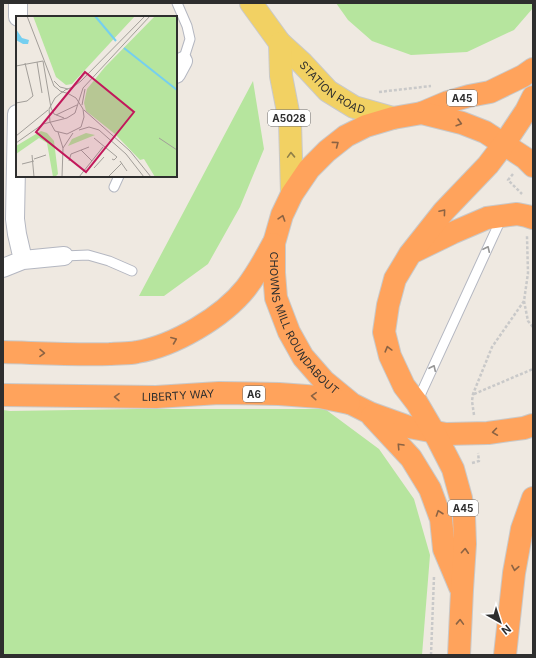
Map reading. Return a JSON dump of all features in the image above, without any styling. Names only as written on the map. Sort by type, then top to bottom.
[{"type":"highway","name":"A45","points":[[422,113],[448,102],[490,92],[523,76],[533,69]]},
{"type":"highway","points":[[434,432],[417,403],[404,386],[390,356],[384,332],[388,305],[395,279],[410,254],[444,211],[488,165],[504,144],[526,111],[533,97]]},
{"type":"highway","name":"CHOWNS MILL ROUNDABOUT","points":[[523,169],[525,158],[485,132],[462,123],[422,113],[393,118],[366,126],[346,136],[327,151],[309,169],[292,194],[282,215],[274,243],[274,273],[276,298],[289,332],[303,356],[324,381],[361,409],[409,427],[446,434],[488,433],[524,428],[533,425]]},
{"type":"highway","points":[[410,254],[452,233],[487,218],[517,214],[527,216],[530,225]]},
{"type":"highway","points":[[3,352],[91,354],[137,352],[157,347],[178,339],[219,315],[245,289],[254,277],[274,243]]},
{"type":"highway","name":"LIBERTY WAY","points":[[3,395],[156,397],[219,394],[279,394],[320,397],[361,409]]},
{"type":"highway","name":"A45","points":[[361,409],[412,458],[430,489],[441,519],[444,549],[462,590]]},
{"type":"highway","name":"A45","points":[[434,432],[453,469],[464,516],[465,544],[459,655]]},
{"type":"highway","points":[[505,655],[514,573],[522,529],[533,498]]},
{"type":"main road","name":"STATION ROAD","points":[[251,3],[280,43],[302,63],[328,91],[354,107],[393,118]]},
{"type":"main road","name":"A5028","points":[[280,43],[281,76],[290,122],[292,194]]},
{"type":"street","points":[[18,3],[18,16]]},
{"type":"street","points":[[16,127],[13,167],[15,219],[23,260]]},
{"type":"street","points":[[3,268],[23,260],[64,256]]},
{"type":"lane","points":[[177,3],[187,26],[190,39],[180,68]]},
{"type":"lane","points":[[114,187],[119,177]]},
{"type":"lane","points":[[417,403],[502,216]]},
{"type":"lane","points":[[64,256],[88,255],[109,261],[132,271]]},
{"type":"path","points":[[378,92],[434,86]]},
{"type":"path","points":[[523,169],[508,180],[524,196]]},
{"type":"path","points":[[530,225],[528,273],[524,301],[528,321],[533,326]]},
{"type":"path","points":[[474,410],[472,401],[473,394],[492,347],[524,301]]},
{"type":"path","points":[[473,394],[533,369]]},
{"type":"path","points":[[471,464],[479,461],[478,451]]},
{"type":"green space","points":[[336,3],[533,3],[533,8],[514,30],[467,52],[411,55],[372,41],[348,20]]},
{"type":"green space","points":[[253,81],[264,149],[240,207],[208,264],[164,296],[139,296]]},
{"type":"green space","points":[[325,409],[379,449],[414,499],[430,555],[422,655],[3,655],[3,410]]}]
